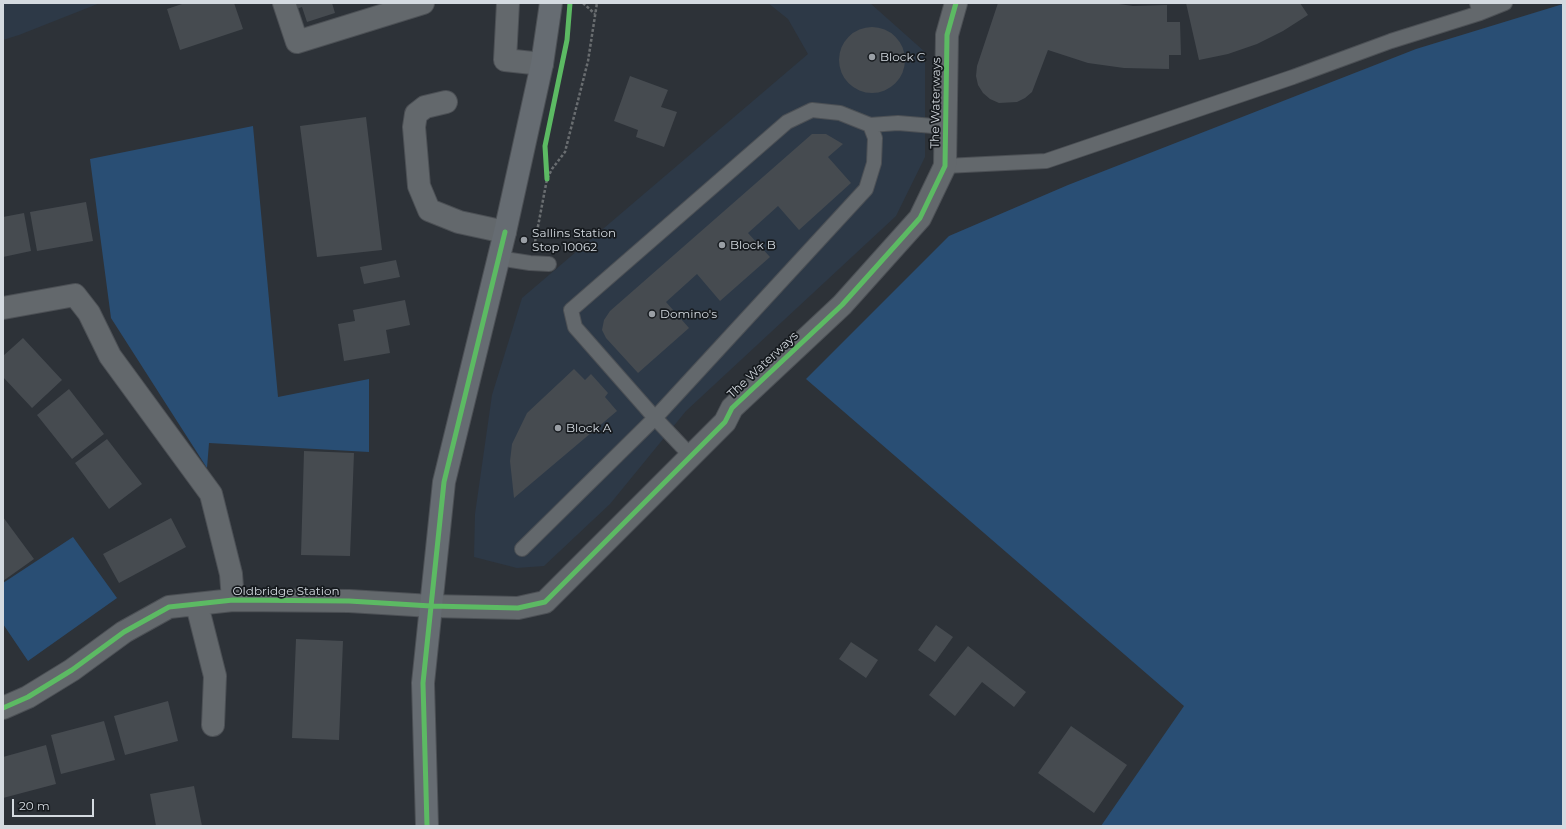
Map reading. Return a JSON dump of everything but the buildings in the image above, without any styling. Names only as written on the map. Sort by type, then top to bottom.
[{"type":"street","points":[[284,3],[297,42],[424,3]]},
{"type":"street","points":[[508,3],[505,60],[542,64]]},
{"type":"street","points":[[427,826],[423,683],[444,482],[505,232],[542,64],[551,3]]},
{"type":"street","name":"The Waterways","points":[[431,606],[518,608],[545,602],[724,422],[732,408],[842,305],[920,218],[945,166],[947,35],[956,3]]},
{"type":"street","points":[[446,102],[425,106],[416,114],[414,127],[419,186],[430,210],[459,222],[505,232]]},
{"type":"street","name":"Oldbridge Station","points":[[3,308],[75,295],[89,313],[110,356],[211,494],[231,574],[233,600]]},
{"type":"street","name":"Oldbridge Station","points":[[3,708],[28,697],[72,670],[124,632],[169,607],[233,600],[349,601],[431,606]]},
{"type":"street","points":[[197,605],[215,676],[213,725]]},
{"type":"lane","points":[[945,166],[1046,161],[1293,77],[1478,8],[1505,3]]},
{"type":"lane","points":[[691,456],[655,418],[575,327],[571,310],[787,122],[812,110],[840,113],[870,125],[898,123],[946,128]]},
{"type":"lane","points":[[522,549],[655,418],[866,189],[874,163],[876,138],[870,125]]},
{"type":"lane","points":[[498,258],[530,263],[549,264]]},
{"type":"path","points":[[583,3],[595,14]]},
{"type":"path","points":[[530,263],[547,180],[552,169],[565,152],[588,61],[597,3]]},
{"type":"path","points":[[546,166],[547,180]]},
{"type":"shaded area","points":[[3,3],[100,3],[3,40]]},
{"type":"shaded area","points":[[768,3],[870,3],[925,52],[925,157],[896,216],[686,411],[610,504],[544,566],[517,568],[474,557],[475,514],[492,395],[522,298],[808,54],[788,19]]},
{"type":"shaded area","points":[[1563,4],[1563,826],[1101,826],[1184,706],[806,379],[949,236],[1068,185],[1416,49]]},
{"type":"shaded area","points":[[253,126],[278,397],[369,379],[369,452],[209,443],[207,468],[111,318],[90,159]]},
{"type":"shaded area","points":[[73,537],[117,598],[28,661],[3,624],[3,583]]},
{"type":"cycle path","points":[[547,179],[545,146],[567,40],[570,3]]},
{"type":"cycle path","points":[[3,708],[28,697],[72,670],[124,632],[169,607],[233,600],[349,601],[431,606],[518,608],[545,602],[725,422],[732,408],[842,305],[920,218],[945,166],[947,35],[956,3]]},
{"type":"cycle path","points":[[427,826],[423,683],[444,482],[505,232]]},
{"type":"place","name":"Block C","points":[[872,57]]},
{"type":"place","name":"Sallins Station Stop 10062","points":[[524,240]]},
{"type":"place","name":"Block B","points":[[722,245]]},
{"type":"place","name":"Domino's","points":[[652,314]]},
{"type":"place","name":"Block A","points":[[558,428]]}]
